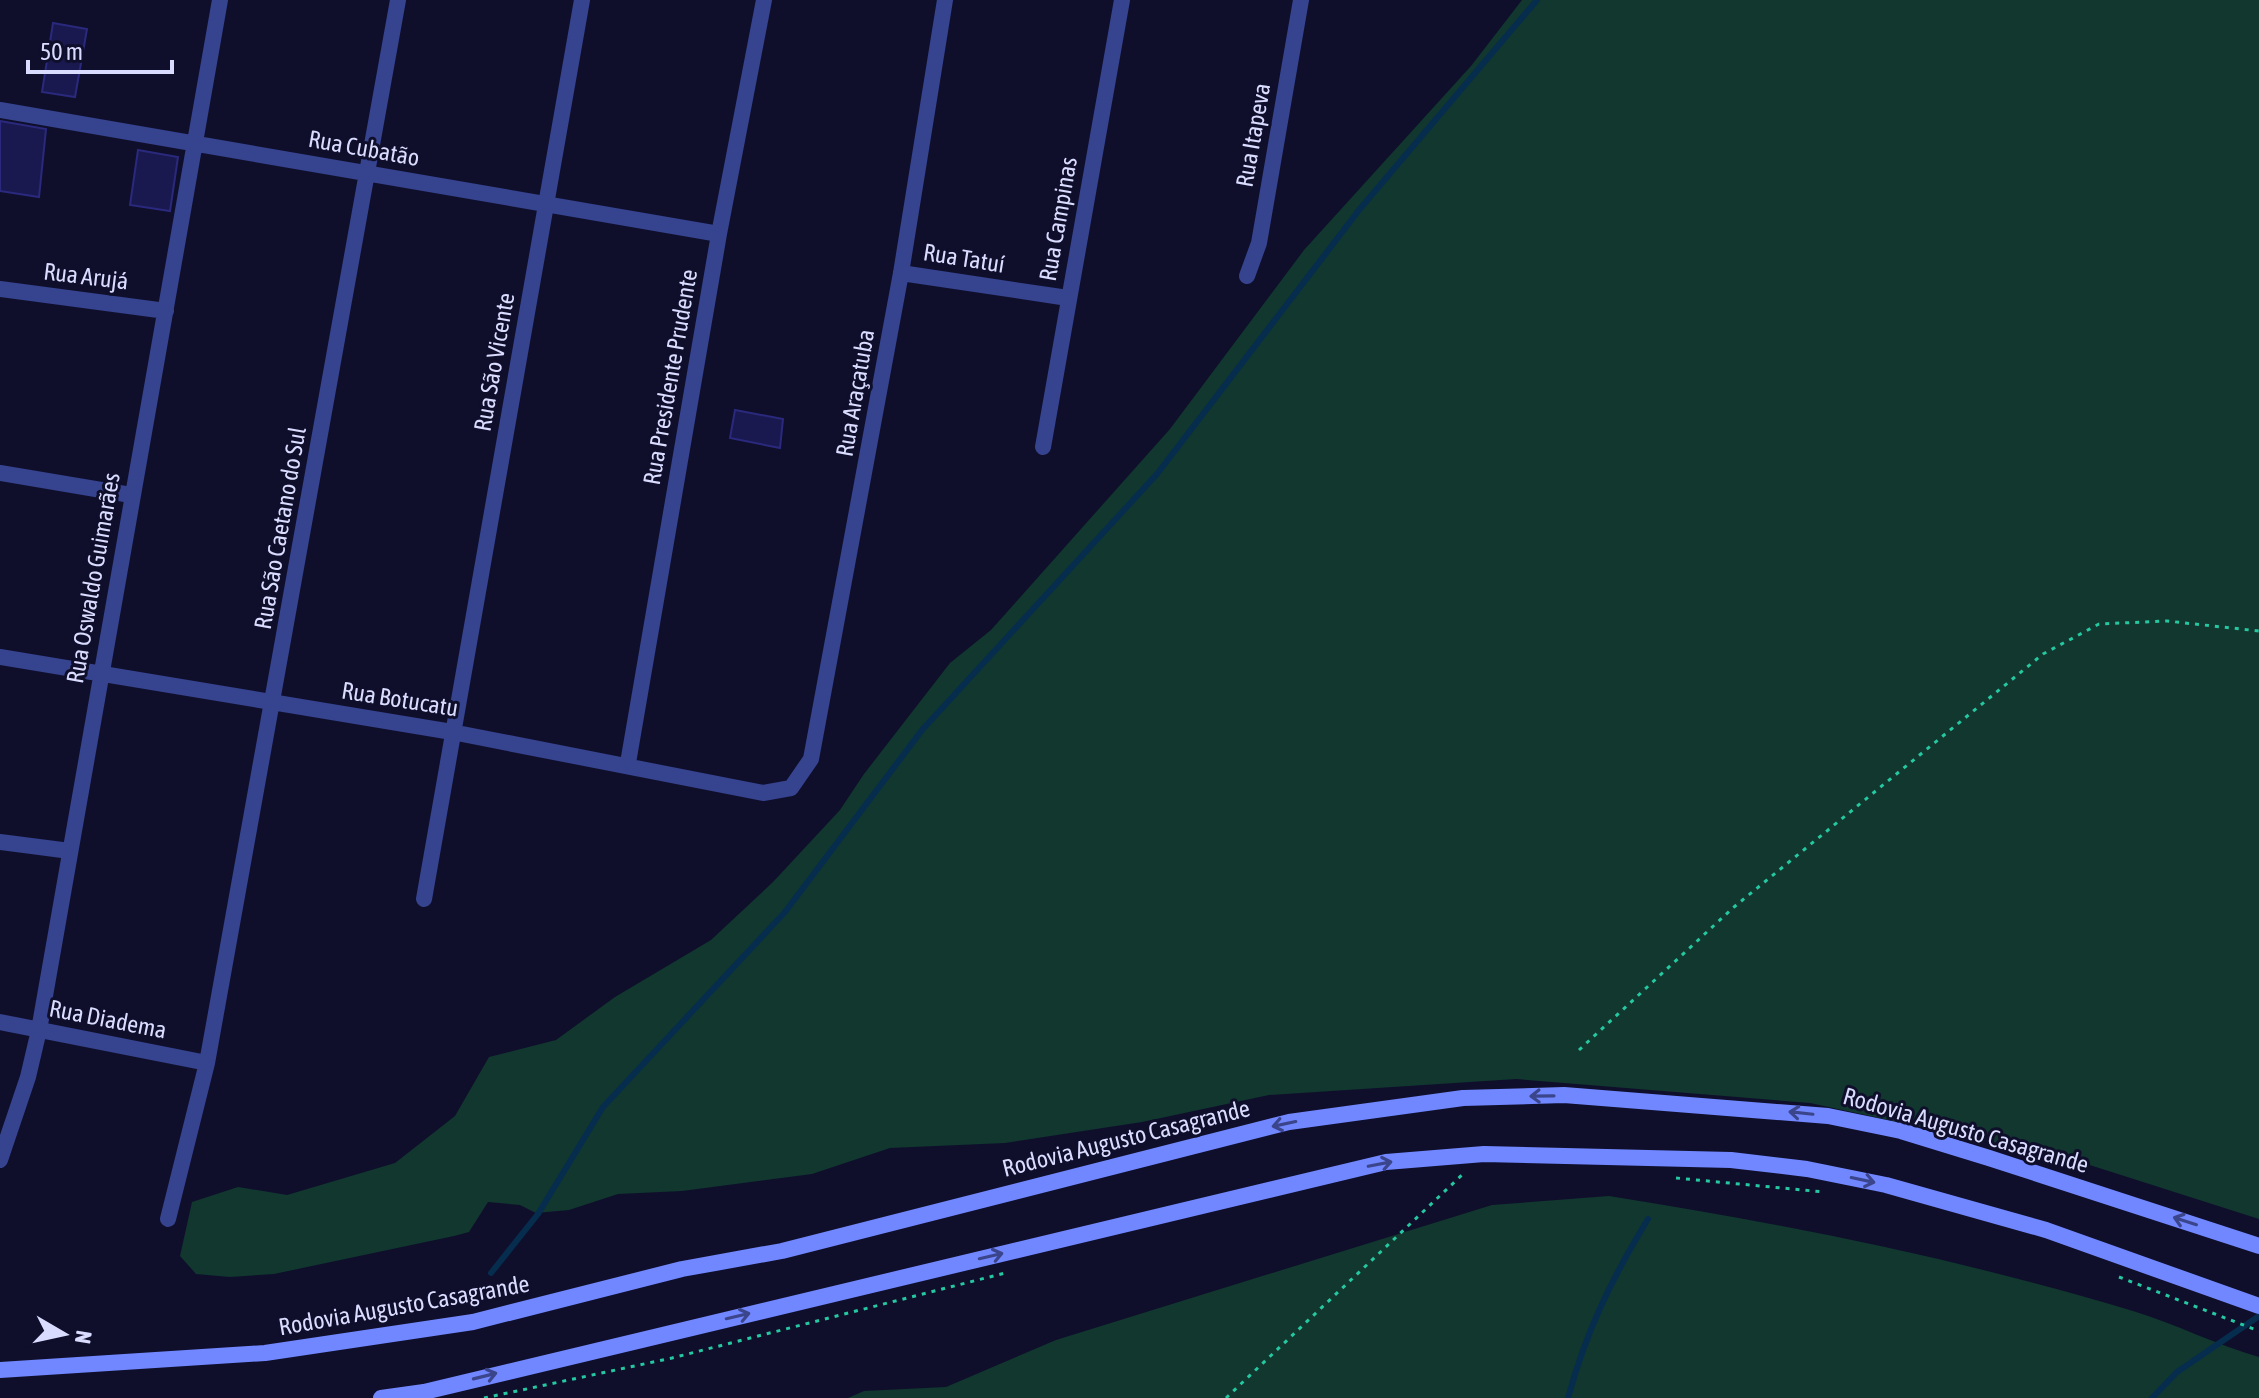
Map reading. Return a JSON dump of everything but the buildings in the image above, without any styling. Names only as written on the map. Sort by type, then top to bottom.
[{"type":"main road","name":"Rodovia Augusto Casagrande","points":[[0,1370],[265,1353],[473,1322],[682,1269],[782,1251],[1289,1122],[1463,1098],[1564,1095],[1828,1116],[1901,1131],[2259,1246]]},
{"type":"main road","points":[[381,1398],[424,1392],[1386,1162],[1484,1154],[1731,1160],[1807,1169],[1929,1197],[2086,1244],[2259,1306]]},
{"type":"street","name":"Rua Oswaldo Guimarães","points":[[0,1160],[28,1077],[39,1030],[220,0]]},
{"type":"street","name":"Rua São Caetano do Sul","points":[[168,1219],[207,1063],[398,0]]},
{"type":"street","name":"Rua São Vicente","points":[[424,899],[582,0]]},
{"type":"street","name":"Rua Presidente Prudente","points":[[628,763],[719,234],[764,0]]},
{"type":"street","name":"Rua Araçatuba","points":[[791,788],[811,759],[901,273],[945,0]]},
{"type":"street","name":"Rua Campinas","points":[[1043,447],[1122,0]]},
{"type":"street","name":"Rua Itapeva","points":[[1247,276],[1259,243],[1301,0]]},
{"type":"street","name":"Rua Cubatão","points":[[0,110],[719,234]]},
{"type":"street","name":"Rua Tatuí","points":[[901,273],[1068,298]]},
{"type":"street","name":"Rua Arujá","points":[[0,289],[166,311]]},
{"type":"street","points":[[0,473],[131,495]]},
{"type":"street","name":"Rua Botucatu","points":[[0,657],[628,763],[763,793],[791,788]]},
{"type":"street","points":[[0,842],[70,851]]},
{"type":"street","name":"Rua Diadema","points":[[0,1022],[207,1063]]},
{"type":"path","points":[[1579,1050],[1734,907],[2043,654],[2099,624],[2167,621],[2259,631]]},
{"type":"path","points":[[1226,1398],[1484,1154]]},
{"type":"path","points":[[1451,1175],[1466,1174]]},
{"type":"path","points":[[1669,1178],[1831,1193]]},
{"type":"path","points":[[484,1398],[672,1358],[1005,1273]]},
{"type":"path","points":[[2118,1276],[2259,1331]]},
{"type":"green space","points":[[1522,0],[2259,0],[2259,1219],[2074,1160],[1810,1103],[1516,1079],[1269,1095],[1142,1122],[1005,1143],[890,1148],[812,1174],[682,1191],[618,1194],[569,1210],[536,1213],[520,1205],[488,1202],[469,1232],[454,1236],[274,1274],[230,1277],[196,1274],[180,1256],[192,1202],[238,1187],[287,1195],[395,1163],[455,1116],[489,1057],[556,1040],[615,997],[711,940],[773,882],[840,810],[950,663],[991,630],[1170,429],[1304,250],[1471,66]]},
{"type":"green space","points":[[1609,1196],[1873,1244],[2003,1275],[2133,1311],[2259,1357],[2259,1398],[848,1398],[864,1391],[946,1387],[1056,1340],[1492,1205]]},
{"type":"waterway","points":[[491,1273],[538,1214],[603,1107],[785,912],[922,730],[1157,474],[1359,210],[1537,0]]},
{"type":"waterway","points":[[1568,1398],[1601,1306],[1648,1219]]},
{"type":"waterway","points":[[2152,1398],[2177,1372],[2259,1316]]}]
